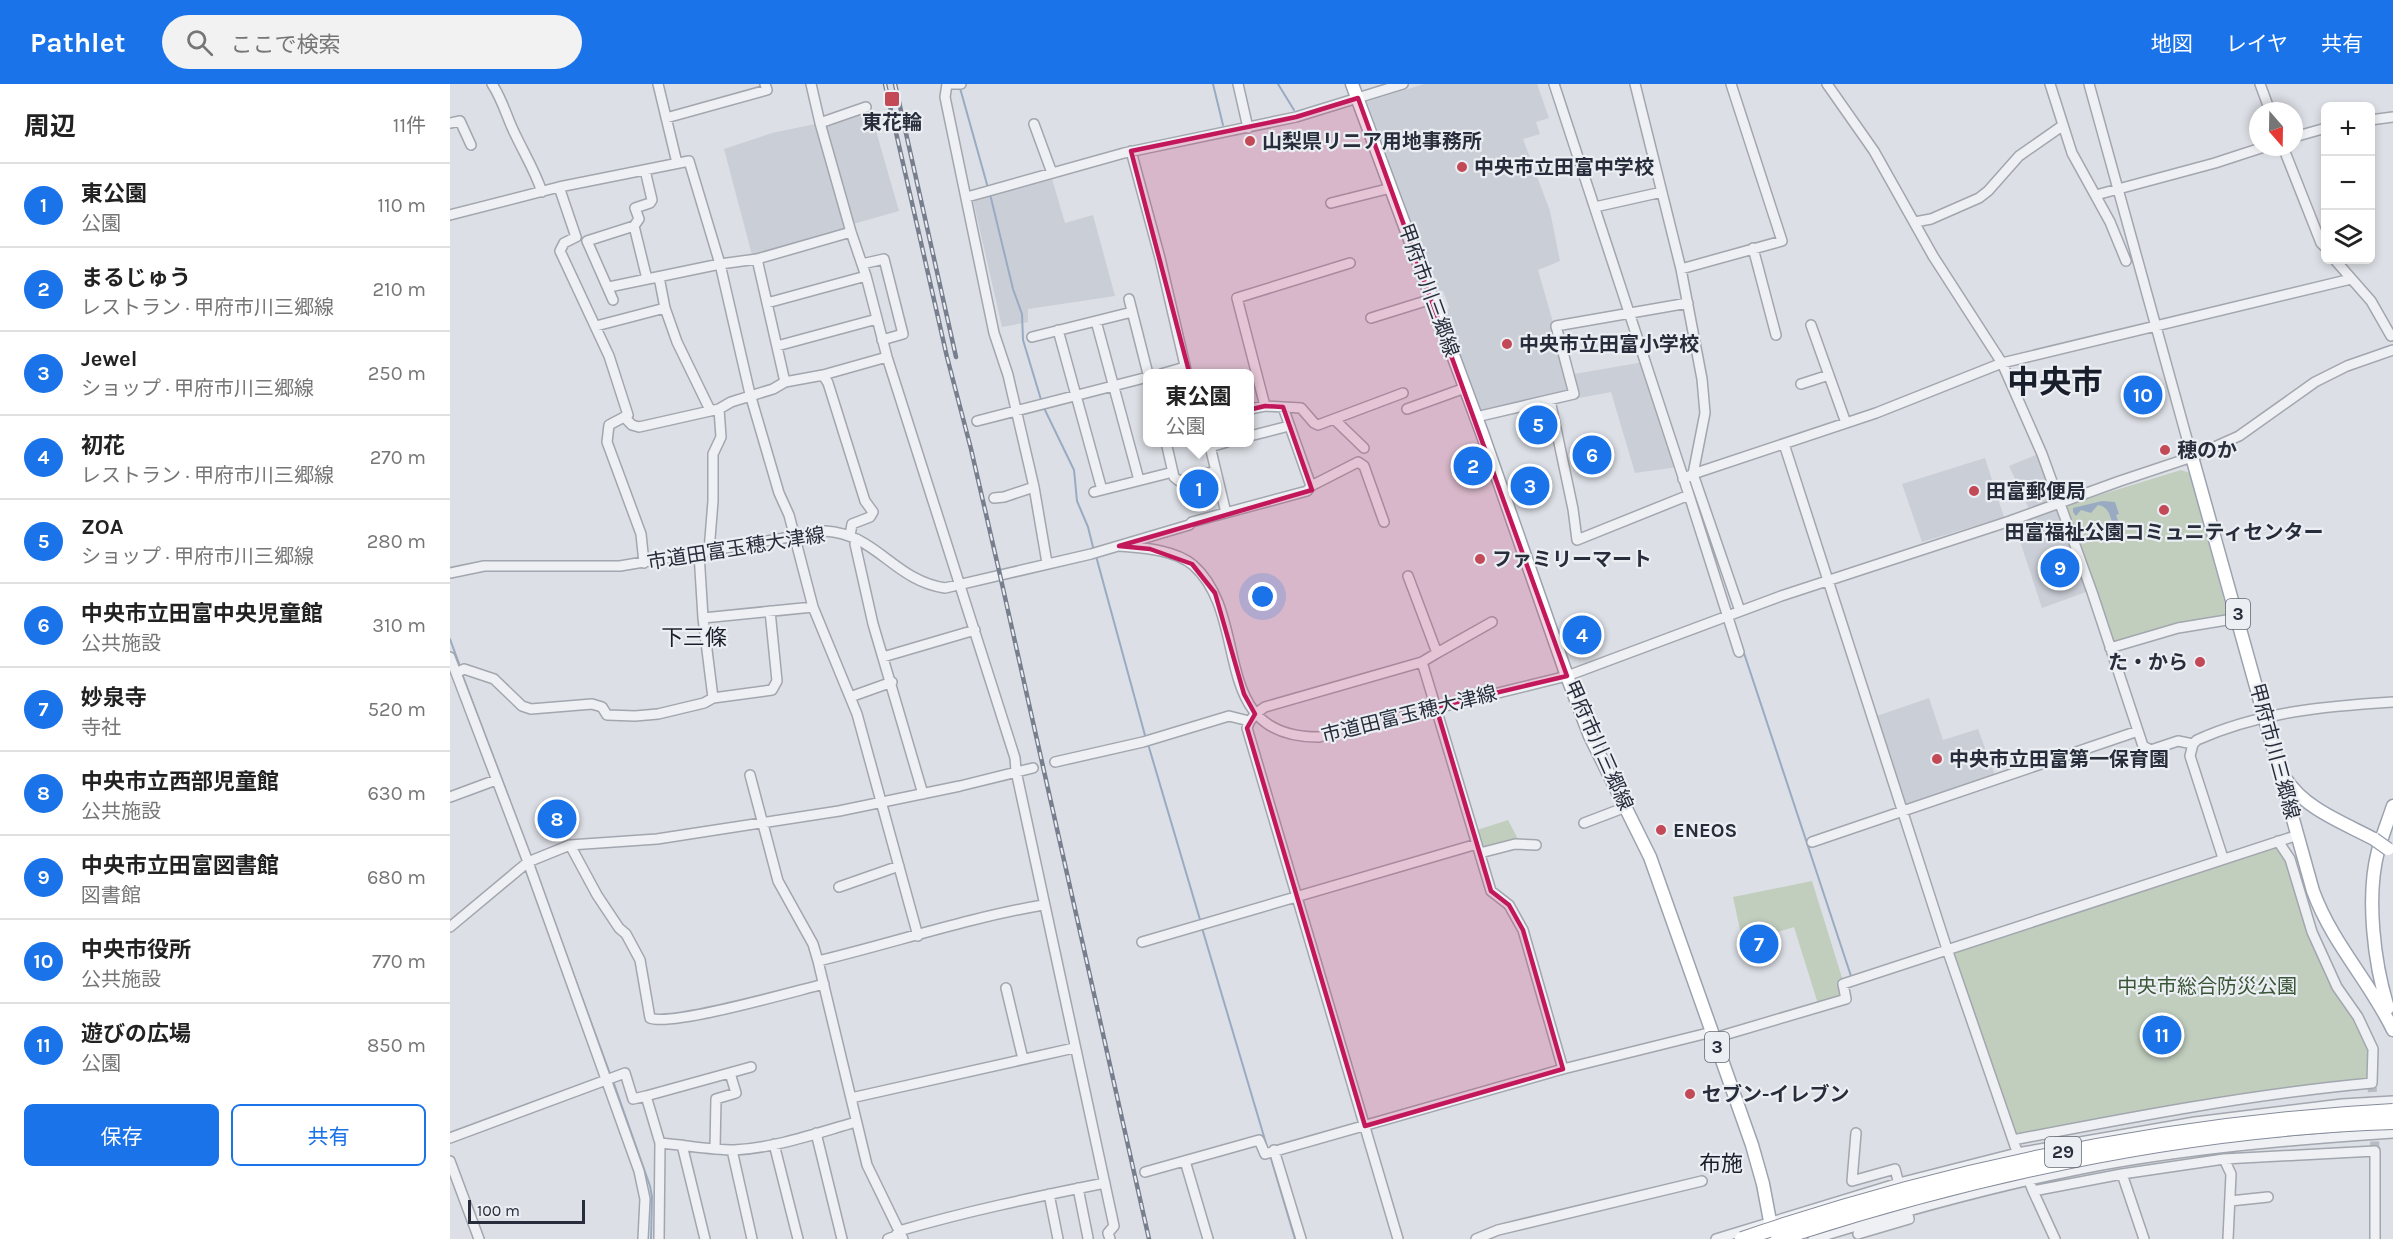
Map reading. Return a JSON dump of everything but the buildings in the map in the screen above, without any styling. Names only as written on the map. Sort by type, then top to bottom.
[{"type":"highway","name":"29","points":[[1742,1239],[1820,1213],[1914,1186],[2067,1151],[2232,1125],[2393,1111]]},
{"type":"highway","name":"29","points":[[1776,1239],[1914,1197],[2072,1161],[2235,1136],[2393,1122]]},
{"type":"main road","name":"甲府市川三郷線","points":[[1352,84],[1476,417],[1590,736],[1659,879],[1752,1145],[1776,1239]]},
{"type":"main road","name":"甲府市川三郷線","points":[[2192,457],[2239,618],[2313,891],[2322,914],[2343,952],[2380,1002],[2393,1030]]},
{"type":"main road","points":[[2281,772],[2300,797],[2314,808],[2374,839],[2390,851]]},
{"type":"main road","points":[[2393,806],[2378,853],[2372,916],[2380,980],[2393,1024]]},
{"type":"street","points":[[492,84],[499,94],[516,136],[532,165],[542,192]]},
{"type":"street","points":[[658,84],[677,163]]},
{"type":"street","points":[[666,118],[767,90],[765,84]]},
{"type":"street","points":[[811,84],[887,357],[1015,758],[1043,905],[1105,1183],[1113,1227],[1109,1236],[1085,1238],[1078,1188]]},
{"type":"street","points":[[961,84],[947,84],[945,97],[994,333],[1016,411],[1034,488],[1047,563]]},
{"type":"street","points":[[1238,84],[1248,128]]},
{"type":"street","points":[[967,197],[1131,152],[1296,117],[1403,84]]},
{"type":"street","points":[[1554,84],[1565,106],[1733,614],[1739,652]]},
{"type":"street","points":[[1635,84],[1681,269],[1702,379],[1705,412],[1688,477],[1689,495],[1733,614]]},
{"type":"street","points":[[1681,269],[1782,241],[1731,84]]},
{"type":"street","points":[[1827,84],[1874,151],[1967,312],[2001,363],[2042,454],[2143,746],[2151,750],[2178,741],[2193,744]]},
{"type":"street","points":[[2050,84],[2072,153],[2096,195],[2126,261]]},
{"type":"street","points":[[2089,84],[2192,457]]},
{"type":"street","points":[[2260,84],[2267,102]]},
{"type":"street","points":[[820,123],[866,107]]},
{"type":"street","points":[[2375,119],[2393,117]]},
{"type":"street","points":[[450,123],[460,121],[471,145]]},
{"type":"street","points":[[1034,124],[1052,173]]},
{"type":"street","points":[[1915,222],[1931,219],[1979,198],[2019,156],[2062,126]]},
{"type":"street","points":[[2303,134],[2321,129]]},
{"type":"street","points":[[1131,152],[1160,258],[1186,369]]},
{"type":"street","points":[[2096,195],[2249,152]]},
{"type":"street","points":[[2287,156],[2321,243]]},
{"type":"street","points":[[450,215],[559,188],[689,161],[720,264],[750,394],[779,493],[795,535],[813,607],[857,714],[918,936]]},
{"type":"street","points":[[613,300],[587,241],[634,226],[639,219],[635,208],[650,203],[651,200],[645,170]]},
{"type":"street","points":[[559,188],[576,237],[564,243],[560,250],[609,356],[628,415],[609,425],[607,442],[641,534],[644,563]]},
{"type":"street","points":[[1331,203],[1392,188]]},
{"type":"street","points":[[1598,206],[1662,192]]},
{"type":"street","points":[[634,226],[647,279]]},
{"type":"street","points":[[609,287],[720,264],[757,259],[851,232]]},
{"type":"street","points":[[1753,248],[1776,334]]},
{"type":"street","points":[[757,259],[785,382]]},
{"type":"street","points":[[862,264],[884,259],[903,334],[882,340]]},
{"type":"street","points":[[1265,406],[1237,298],[1350,262]]},
{"type":"street","points":[[2338,264],[2371,301],[2391,336]]},
{"type":"street","points":[[767,303],[866,276]]},
{"type":"street","points":[[659,277],[665,308],[677,342],[715,409],[721,437],[713,454],[713,501],[709,551]]},
{"type":"street","points":[[1688,477],[1846,423],[2001,363],[2351,279]]},
{"type":"street","points":[[1129,299],[1146,369]]},
{"type":"street","points":[[1371,318],[1432,299]]},
{"type":"street","points":[[1476,417],[1574,394],[1556,326],[1688,303]]},
{"type":"street","points":[[596,327],[665,308]]},
{"type":"street","points":[[1032,338],[1132,312]]},
{"type":"street","points":[[777,346],[877,319]]},
{"type":"street","points":[[1096,321],[1139,480]]},
{"type":"street","points":[[1811,325],[1846,423]]},
{"type":"street","points":[[1058,330],[1098,491],[1173,472]]},
{"type":"street","name":"市道田富玉穂大津線","points":[[450,573],[484,566],[599,567],[644,563],[825,531],[854,537],[918,581],[945,588],[1119,546],[1150,549],[1192,564],[1208,582],[1220,608],[1244,694],[1256,713],[1273,728],[1287,735],[1319,737],[1567,676],[1830,580],[2192,457],[2239,436],[2315,382],[2348,366],[2393,350]]},
{"type":"street","points":[[624,417],[632,425],[639,427],[715,409],[750,394],[773,389],[785,382],[823,375],[887,357]]},
{"type":"street","points":[[823,375],[828,383],[849,444],[865,501],[873,512],[870,517],[852,524],[855,544],[868,602],[923,794]]},
{"type":"street","points":[[1801,384],[1828,375]]},
{"type":"street","points":[[978,421],[1143,377]]},
{"type":"street","points":[[1407,409],[1465,388]]},
{"type":"street","points":[[1254,408],[1265,406],[1301,408],[1318,425],[1402,393]]},
{"type":"street","points":[[1550,400],[1574,509],[1576,540],[1689,495]]},
{"type":"street","points":[[1283,407],[1311,486]]},
{"type":"street","points":[[1334,419],[1364,448]]},
{"type":"street","points":[[1254,435],[1289,426]]},
{"type":"street","points":[[1784,444],[1830,580],[1871,718],[1947,949],[2013,1140],[2028,1180],[2055,1239]]},
{"type":"street","points":[[1167,447],[1173,472],[1179,482],[1216,471]]},
{"type":"street","points":[[1210,447],[1226,513]]},
{"type":"street","points":[[1119,546],[1307,491],[1311,486],[1358,462],[1364,466],[1384,522]]},
{"type":"street","points":[[994,498],[1034,488]]},
{"type":"street","points":[[699,553],[703,618],[713,698]]},
{"type":"street","points":[[1408,576],[1437,653]]},
{"type":"street","points":[[703,618],[813,607]]},
{"type":"street","points":[[459,671],[494,679],[522,706],[531,709],[592,704],[602,707],[607,715],[635,716],[704,703],[713,698],[772,690],[777,681],[770,611]]},
{"type":"street","points":[[2110,648],[2178,628],[2239,618]]},
{"type":"street","points":[[1398,1239],[1248,728],[1249,722],[1264,707],[1422,662],[1492,622]]},
{"type":"street","points":[[883,657],[975,630]]},
{"type":"street","points":[[450,657],[459,671],[496,780],[531,861],[642,1181],[645,1199],[643,1239]]},
{"type":"street","points":[[1422,662],[1491,891],[1509,905],[1523,930],[1563,1069]]},
{"type":"street","points":[[850,697],[892,682]]},
{"type":"street","points":[[2223,858],[2192,764],[2190,756],[2193,744],[2205,736],[2264,716],[2356,704],[2393,702]]},
{"type":"street","points":[[1055,762],[1148,740],[1229,716],[1249,722]]},
{"type":"street","points":[[1812,842],[2138,731]]},
{"type":"street","points":[[450,927],[531,861],[570,844],[657,839],[740,827],[881,803],[1033,768]]},
{"type":"street","points":[[750,775],[778,881],[813,944],[867,1165],[901,1235]]},
{"type":"street","points":[[450,797],[496,780]]},
{"type":"street","points":[[1584,823],[1626,807]]},
{"type":"street","points":[[1144,1172],[1258,1140],[1265,1154],[1563,1069],[1713,1035],[1846,999],[1843,984],[2298,835]]},
{"type":"street","points":[[2013,1140],[2106,1121],[2297,1090],[2372,1083],[2373,1049],[2358,1017],[2337,987],[2312,932],[2290,859],[2278,841]]},
{"type":"street","points":[[1142,942],[1477,843]]},
{"type":"street","points":[[570,844],[597,895],[619,928],[626,934],[640,960],[650,1018],[667,1019],[712,1011],[824,984]]},
{"type":"street","points":[[1480,853],[1515,844],[1536,845]]},
{"type":"street","points":[[839,887],[899,866]]},
{"type":"street","points":[[818,961],[918,936],[984,916],[1043,905]]},
{"type":"street","points":[[1006,988],[1023,1059]]},
{"type":"street","points":[[850,1098],[1074,1048]]},
{"type":"street","points":[[450,1138],[606,1078],[625,1073],[633,1099],[751,1067]]},
{"type":"street","points":[[715,1148],[716,1099],[736,1093],[730,1073]]},
{"type":"street","points":[[646,1096],[660,1143],[659,1239]]},
{"type":"street","points":[[1716,1239],[1899,1183],[2018,1153],[2194,1122],[2342,1104],[2393,1101]]},
{"type":"street","points":[[660,1143],[732,1150],[774,1144],[856,1122]]},
{"type":"street","points":[[816,1133],[842,1239]]},
{"type":"street","points":[[1856,1133],[1852,1181],[1895,1169],[1907,1211]]},
{"type":"street","points":[[1813,1239],[1858,1233],[1907,1211],[2028,1180],[2176,1154],[2267,1143],[2393,1133]]},
{"type":"street","points":[[774,1144],[798,1239]]},
{"type":"street","points":[[682,1145],[705,1239]]},
{"type":"street","points":[[732,1150],[753,1239]]},
{"type":"street","points":[[1274,1150],[1301,1239]]},
{"type":"street","points":[[2033,1191],[2122,1174],[2224,1159],[2375,1151],[2375,1239]]},
{"type":"street","points":[[2224,1159],[2231,1174],[2228,1239]]},
{"type":"street","points":[[450,1161],[479,1239]]},
{"type":"street","points":[[1185,1161],[1208,1239]]},
{"type":"street","points":[[2122,1174],[2144,1239]]},
{"type":"street","points":[[1476,1239],[1498,1230],[1702,1181]]},
{"type":"street","points":[[888,1239],[937,1220],[1105,1183]]},
{"type":"street","points":[[1049,1194],[1058,1239]]},
{"type":"street","points":[[2230,1201],[2268,1197]]},
{"type":"highlighted area","points":[[1358,98],[1567,676],[1436,707],[1491,891],[1509,905],[1523,930],[1563,1069],[1365,1126],[1247,728],[1255,714],[1244,694],[1215,593],[1192,564],[1150,549],[1119,546],[1312,490],[1283,407],[1265,406],[1202,421],[1131,151],[1296,117]]},
{"type":"shaded area","points":[[1424,84],[1537,84],[1549,118],[1536,122],[1540,134],[1523,139],[1550,211],[1560,261],[1538,270],[1568,375],[1644,362],[1678,467],[1635,473],[1611,392],[1579,398],[1571,392],[1480,414],[1445,316],[1449,307],[1443,291],[1435,291],[1367,102]]},
{"type":"shaded area","points":[[870,110],[899,211],[853,224],[823,125]]},
{"type":"shaded area","points":[[815,124],[845,231],[752,255],[724,149],[772,133]]},
{"type":"shaded area","points":[[1052,179],[1065,223],[1093,215],[1115,296],[1028,309],[1028,322],[1002,327],[973,200]]},
{"type":"shaded area","points":[[2038,454],[2056,499],[2029,509],[2009,466]]},
{"type":"shaded area","points":[[1985,458],[2004,517],[1922,542],[1902,484]]},
{"type":"shaded area","points":[[2060,508],[2089,591],[2042,608],[2014,523]]},
{"type":"shaded area","name":"中央市立田富第一保育園","points":[[1929,698],[1943,740],[1978,729],[1996,778],[1903,810],[1871,718]]},
{"type":"green space","points":[[2181,470],[2190,473],[2228,615],[2208,622],[2111,645],[2064,506]]},
{"type":"green space","points":[[1211,476],[1216,495],[1187,503],[1182,484]]},
{"type":"green space","points":[[1508,820],[1519,841],[1509,841],[1483,848],[1477,830]]},
{"type":"green space","name":"中央市総合防災公園","points":[[2278,841],[2290,859],[2312,932],[2373,1049],[2372,1083],[2297,1090],[2013,1140],[1947,949]]},
{"type":"green space","points":[[1812,881],[1843,981],[1839,982],[1840,997],[1818,1004],[1794,927],[1768,935],[1766,932],[1742,939],[1733,897]]},
{"type":"water","points":[[2102,501],[2115,502],[2119,523],[2113,525],[2107,510],[2098,505],[2091,513],[2081,510],[2076,516],[2073,512],[2073,508]]},
{"type":"waterway","points":[[1213,84],[1223,125]]},
{"type":"waterway","points":[[1278,84],[1294,110]]},
{"type":"waterway","points":[[1559,84],[1598,204]]},
{"type":"waterway","points":[[960,88],[988,188]]},
{"type":"waterway","points":[[990,194],[1013,289],[1022,314],[1023,340],[1042,403]]},
{"type":"waterway","points":[[1600,209],[1618,264]]},
{"type":"waterway","points":[[1044,408],[1074,470],[1077,501],[1088,527],[1094,551]]},
{"type":"waterway","points":[[1096,556],[1146,739]]},
{"type":"waterway","points":[[1736,629],[1851,976]]},
{"type":"waterway","points":[[450,639],[461,669]]},
{"type":"waterway","points":[[462,674],[510,801]]},
{"type":"waterway","points":[[1148,744],[1201,923]]},
{"type":"waterway","points":[[551,913],[610,1074]]},
{"type":"waterway","points":[[1202,928],[1268,1150]]},
{"type":"waterway","points":[[613,1081],[650,1186],[651,1239]]},
{"type":"waterway","points":[[1270,1155],[1295,1239]]},
{"type":"tunnel","points":[[2372,1083],[2373,1108]]},
{"type":"tunnel","points":[[2374,1128],[2375,1151]]},
{"type":"railway","points":[[885,84],[947,357],[1000,575],[1149,1239]]},
{"type":"railway","points":[[895,84],[956,357]]},
{"type":"place","name":"東花輪","points":[[892,99]]},
{"type":"place","name":"山梨県リニア用地事務所","points":[[1250,141]]},
{"type":"place","name":"中央市立田富中学校","points":[[1462,167]]},
{"type":"place","name":"中央市立田富小学校","points":[[1507,344]]},
{"type":"place","name":"中央市役所","points":[[2143,395]]},
{"type":"place","name":"ZOA","points":[[1538,425]]},
{"type":"place","name":"穂のか","points":[[2165,450]]},
{"type":"place","name":"中央市立田富中央児童館","points":[[1592,455]]},
{"type":"place","name":"まるじゅう","points":[[1473,466]]},
{"type":"place","name":"Jewel","points":[[1530,486]]},
{"type":"place","name":"東公園","points":[[1199,489]]},
{"type":"place","name":"田富郵便局","points":[[1974,491]]},
{"type":"place","name":"田富福祉公園コミュニティセンター","points":[[2164,510]]},
{"type":"place","name":"ファミリーマート","points":[[1480,559]]},
{"type":"place","name":"中央市立田富図書館","points":[[2060,568]]},
{"type":"place","name":"初花","points":[[1582,635]]},
{"type":"place","name":"た・から","points":[[2200,662]]},
{"type":"place","name":"中央市立田富第一保育園","points":[[1937,759]]},
{"type":"place","name":"中央市立西部児童館","points":[[557,819]]},
{"type":"place","name":"ENEOS","points":[[1661,830]]},
{"type":"place","name":"妙泉寺","points":[[1759,944]]},
{"type":"place","name":"遊びの広場","points":[[2162,1035]]},
{"type":"place","name":"セブン-イレブン","points":[[1690,1094]]},
{"type":"district","name":"中央市","points":[[2055,382]]},
{"type":"district","name":"下三條","points":[[694,637]]},
{"type":"district","name":"布施","points":[[1721,1163]]}]
